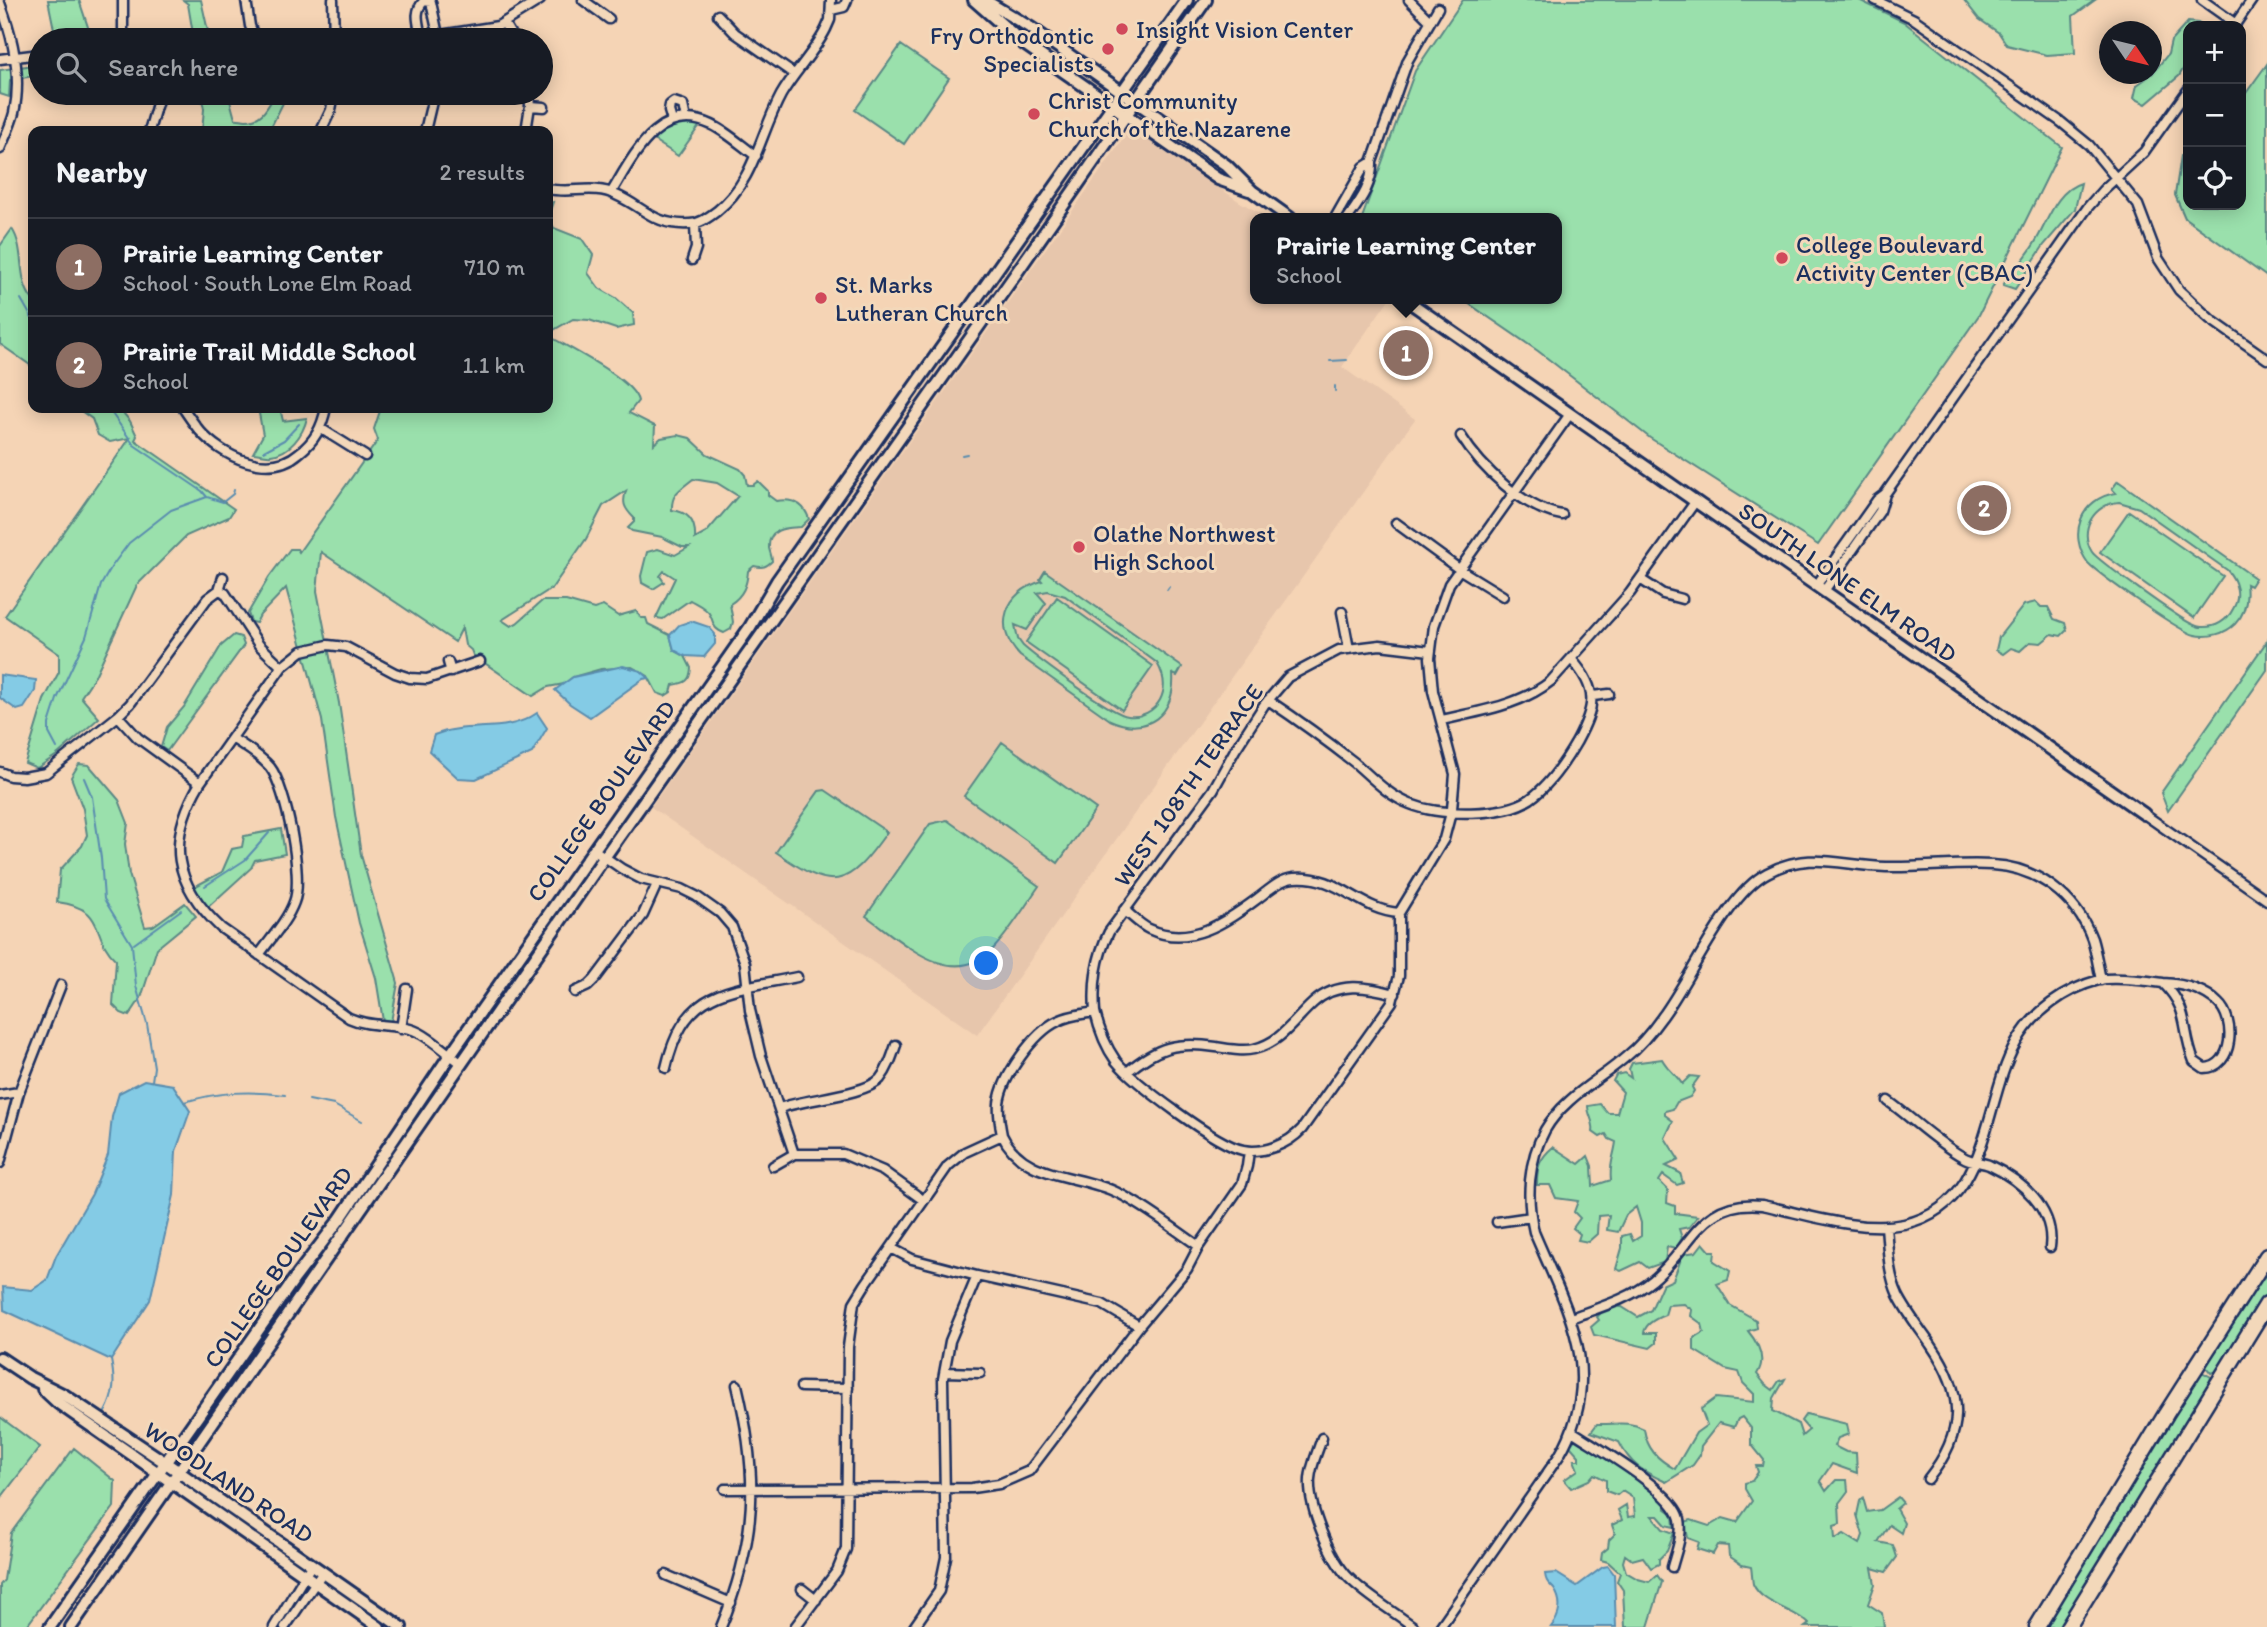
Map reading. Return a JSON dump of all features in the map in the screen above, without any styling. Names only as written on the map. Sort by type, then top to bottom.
[{"type":"highway","points":[[2037,1627],[2166,1414],[2267,1256]]},
{"type":"highway","points":[[2068,1627],[2267,1304]]},
{"type":"main road","points":[[974,0],[1024,44],[1218,179],[1252,191]]},
{"type":"main road","points":[[980,0],[1031,29],[1226,164],[1252,191],[1283,213]]},
{"type":"main road","name":"COLLEGE BOULEVARD","points":[[50,1627],[295,1278],[340,1219],[450,1055],[750,627],[777,581],[1187,0]]},
{"type":"main road","name":"COLLEGE BOULEVARD","points":[[71,1627],[605,857],[1206,0]]},
{"type":"main road","name":"SOUTH LONE ELM ROAD","points":[[1412,304],[2144,814]]},
{"type":"main road","name":"WOODLAND ROAD","points":[[0,1358],[30,1378],[64,1395],[166,1463],[401,1627]]},
{"type":"main road","name":"WOODLAND ROAD","points":[[30,1378],[58,1403],[379,1627]]},
{"type":"street","points":[[123,0],[123,28]]},
{"type":"street","points":[[246,0],[251,28]]},
{"type":"street","points":[[333,0],[334,28]]},
{"type":"street","points":[[486,28],[504,23],[540,0]]},
{"type":"street","points":[[583,0],[609,19]]},
{"type":"street","points":[[553,189],[585,188],[611,193],[650,217],[668,223],[695,224],[708,218],[729,201],[750,172],[775,107],[830,20],[831,0]]},
{"type":"street","points":[[831,10],[844,7],[847,0]]},
{"type":"street","points":[[1409,0],[1429,20]]},
{"type":"street","points":[[1875,0],[1914,19],[2061,122],[2089,145],[2138,205],[2158,258],[2179,290],[2210,319],[2267,359]]},
{"type":"street","points":[[2202,0],[2230,21]]},
{"type":"street","points":[[2238,21],[2252,0]]},
{"type":"street","points":[[422,28],[417,14],[418,7],[424,1],[431,2],[436,28]]},
{"type":"street","points":[[0,3],[9,27],[15,57],[18,113],[0,149]]},
{"type":"street","points":[[1351,213],[1373,173],[1373,162],[1404,69],[1438,8]]},
{"type":"street","points":[[718,15],[735,33],[794,74]]},
{"type":"street","points":[[504,23],[507,28]]},
{"type":"street","points":[[0,59],[28,55]]},
{"type":"street","points":[[1820,588],[1877,500],[1885,494],[2088,207],[2144,152],[2183,97]]},
{"type":"street","points":[[672,121],[669,111],[674,102],[683,105],[686,119]]},
{"type":"street","points":[[150,126],[157,105]]},
{"type":"street","points":[[323,126],[332,105]]},
{"type":"street","points":[[426,126],[431,105]]},
{"type":"street","points":[[527,126],[530,106],[544,107]]},
{"type":"street","points":[[611,193],[645,140],[672,121],[686,119],[715,126],[756,156]]},
{"type":"street","points":[[1338,213],[1364,167],[1373,162]]},
{"type":"street","points":[[692,260],[695,224]]},
{"type":"street","points":[[187,413],[211,441],[253,464],[274,465],[292,460],[308,447],[320,428],[324,413]]},
{"type":"street","points":[[724,1489],[972,1488],[999,1484],[1030,1471],[1139,1326],[1187,1269],[1199,1246],[1241,1186],[1249,1151],[1277,1146],[1298,1133],[1388,1010],[1400,971],[1399,913],[1444,839],[1451,812],[1455,774],[1433,691],[1430,651],[1441,604],[1459,569],[1570,414]]},
{"type":"street","points":[[320,428],[365,456]]},
{"type":"street","points":[[1461,436],[1482,466],[1546,511],[1562,515]]},
{"type":"street","points":[[1442,720],[1529,696],[1549,684],[1640,579],[1695,502]]},
{"type":"street","points":[[1395,523],[1459,569],[1503,596]]},
{"type":"street","points":[[0,772],[24,777],[46,773],[118,716],[130,704],[207,598],[219,590],[223,576]]},
{"type":"street","points":[[1640,579],[1663,594],[1682,598]]},
{"type":"street","points":[[219,590],[225,593],[259,645],[282,667]]},
{"type":"street","points":[[1342,612],[1349,649]]},
{"type":"street","points":[[462,1064],[418,1032],[371,1026],[349,1018],[221,928],[202,911],[189,891],[181,870],[179,844],[183,820],[200,783],[282,667],[302,651],[327,645],[346,647],[395,673],[410,678],[427,679],[480,661]]},
{"type":"street","name":"WEST 108TH TERRACE","points":[[1249,1151],[1226,1144],[1142,1087],[1112,1056],[1095,1012],[1098,958],[1109,932],[1213,790],[1268,700],[1288,677],[1339,650],[1380,645],[1430,651]]},
{"type":"street","points":[[1268,700],[1300,721],[1379,785],[1411,805],[1476,813],[1529,800],[1549,783],[1573,748],[1589,719],[1593,696],[1584,673],[1572,660]]},
{"type":"street","points":[[447,662],[451,672]]},
{"type":"street","points":[[1593,696],[1609,694]]},
{"type":"street","points":[[118,716],[138,738],[200,783]]},
{"type":"street","points":[[232,738],[260,757],[277,778],[299,873],[295,900],[289,913],[259,955]]},
{"type":"street","name":"SOUTH LONE ELM ROAD","points":[[2144,814],[2267,900]]},
{"type":"street","points":[[593,849],[622,869],[696,896],[720,913],[732,927],[745,963],[750,1010],[761,1056],[794,1154]]},
{"type":"street","points":[[1440,1627],[1551,1469],[1572,1431],[1578,1406],[1581,1355],[1571,1318],[1534,1232],[1531,1217],[1529,1189],[1535,1154],[1541,1138],[1553,1118],[1573,1098],[1629,1055],[1644,1040],[1681,990],[1741,894],[1757,879],[1781,866],[1820,859],[1882,867],[1993,864],[2020,869],[2060,891],[2079,914],[2091,935],[2101,980]]},
{"type":"street","points":[[1124,910],[1148,929],[1165,934],[1208,931],[1290,874],[1316,878],[1347,890],[1368,906],[1383,912],[1399,913]]},
{"type":"street","points":[[575,992],[595,979],[643,915],[657,884]]},
{"type":"street","points":[[666,1068],[670,1048],[680,1028],[703,1002],[718,993],[797,976]]},
{"type":"street","points":[[1571,1318],[1646,1285],[1669,1265],[1704,1221],[1730,1207],[1762,1205],[1853,1224],[1886,1226],[1913,1221],[1940,1207],[1964,1183],[1975,1161],[1986,1137],[2009,1059],[2026,1027],[2052,1002],[2101,980],[2163,983],[2181,984],[2219,1003],[2229,1024],[2230,1034],[2225,1054],[2216,1065],[2204,1068],[2194,1060],[2185,1018],[2175,995],[2163,983]]},
{"type":"street","points":[[0,1163],[19,1092],[61,985]]},
{"type":"street","points":[[1127,1072],[1152,1054],[1180,1044],[1242,1050],[1265,1045],[1284,1034],[1315,1001],[1337,990],[1367,986],[1395,994]]},
{"type":"street","points":[[401,1028],[407,989]]},
{"type":"street","points":[[1095,1012],[1057,1021],[1033,1041],[1009,1075],[1001,1094],[999,1113],[1002,1135],[1016,1155],[1033,1167],[1115,1191],[1199,1246]]},
{"type":"street","points":[[780,1108],[793,1103],[853,1092],[877,1082],[887,1069],[896,1045]]},
{"type":"street","points":[[0,1095],[19,1092]]},
{"type":"street","points":[[1888,1101],[1966,1159],[2000,1172],[2041,1205],[2050,1226],[2050,1247]]},
{"type":"street","points":[[795,1627],[837,1572],[846,1549],[848,1347],[853,1303],[943,1171],[958,1157],[1002,1135]]},
{"type":"street","points":[[773,1166],[794,1154],[843,1154],[883,1171],[923,1200]]},
{"type":"street","points":[[1497,1222],[1531,1217]]},
{"type":"street","points":[[1886,1226],[1892,1278],[1899,1295],[1941,1360],[1951,1381],[1956,1402],[1953,1440],[1928,1479]]},
{"type":"street","points":[[891,1248],[912,1259],[1102,1304],[1139,1326]]},
{"type":"street","points":[[915,1627],[939,1591],[946,1557],[945,1372],[950,1341],[977,1276]]},
{"type":"street","points":[[945,1372],[979,1373]]},
{"type":"street","points":[[721,1627],[746,1550],[752,1489],[748,1437],[737,1385]]},
{"type":"street","points":[[801,1387],[848,1388]]},
{"type":"street","points":[[1572,1431],[1673,1504],[1680,1528],[1672,1567]]},
{"type":"street","points":[[1322,1438],[1312,1468],[1310,1490],[1315,1512],[1332,1554],[1350,1580],[1414,1627]]},
{"type":"street","points":[[274,1627],[312,1564]]},
{"type":"street","points":[[285,1627],[323,1572]]},
{"type":"street","points":[[666,1575],[731,1603]]},
{"type":"street","points":[[802,1589],[816,1600]]},
{"type":"shaded area","name":"Olathe Northwest High School","points":[[1131,128],[1260,213],[1250,213],[1250,304],[1386,304],[1342,367],[1415,419],[977,1035],[651,807]]},
{"type":"green space","points":[[48,0],[79,0],[88,28],[54,28]]},
{"type":"green space","points":[[183,0],[201,0],[207,28],[192,28],[188,4]]},
{"type":"green space","name":"College Boulevard Activity Center (CBAC)","points":[[1463,0],[1859,0],[1904,22],[2062,147],[1979,315],[1818,545],[1650,438],[1538,351],[1469,304],[1562,304],[1562,213],[1364,213],[1415,71]]},
{"type":"green space","points":[[1964,0],[2095,0],[2073,16],[2075,53],[2047,55],[2007,45],[1999,33],[1979,19]]},
{"type":"green space","points":[[2183,28],[2183,69],[2179,76],[2146,104],[2134,98],[2138,84],[2162,84],[2162,62],[2168,54],[2171,41]]},
{"type":"green space","points":[[901,45],[949,78],[904,144],[855,110]]},
{"type":"green space","points":[[2267,64],[2267,277],[2185,218],[2175,195],[2183,156],[2183,210],[2246,210],[2246,93]]},
{"type":"green space","points":[[28,66],[28,77],[10,80],[9,97],[0,94],[0,70]]},
{"type":"green space","points":[[203,105],[231,105],[235,119],[246,120],[261,115],[269,105],[282,105],[272,126],[202,126]]},
{"type":"green space","points":[[700,125],[678,156],[652,139],[670,127]]},
{"type":"green space","points":[[2081,183],[2075,209],[2044,245],[2015,289],[2003,285],[2033,245],[2059,199]]},
{"type":"green space","points":[[553,226],[582,239],[593,255],[588,273],[599,288],[633,313],[634,325],[616,329],[589,320],[573,319],[553,330]]},
{"type":"green space","points":[[12,229],[19,246],[28,292],[28,364],[0,344],[0,246]]},
{"type":"green space","points":[[553,338],[613,374],[634,392],[638,401],[629,413],[655,426],[654,444],[661,438],[678,435],[690,438],[707,454],[740,469],[745,475],[747,485],[758,481],[776,501],[788,500],[801,505],[809,519],[801,527],[779,530],[772,536],[769,548],[772,561],[768,565],[754,566],[748,571],[744,590],[730,604],[733,622],[731,629],[724,633],[716,628],[707,610],[690,600],[663,619],[656,618],[675,578],[664,571],[660,576],[664,582],[653,589],[642,583],[641,576],[647,552],[658,549],[675,555],[689,547],[628,528],[634,518],[625,505],[626,491],[603,506],[586,539],[552,588],[502,620],[511,626],[542,601],[566,601],[594,609],[603,606],[618,616],[636,611],[641,618],[646,618],[648,624],[670,635],[674,650],[685,656],[691,668],[688,679],[673,685],[671,692],[665,696],[657,693],[648,676],[632,667],[601,669],[573,677],[564,684],[548,687],[533,696],[473,655],[465,645],[462,628],[455,642],[321,552],[317,591],[339,703],[361,855],[398,983],[391,1022],[383,1021],[376,978],[359,923],[336,817],[322,720],[286,588],[260,615],[256,623],[251,622],[248,613],[269,577],[290,549],[297,549],[299,552],[378,440],[374,429],[379,413],[553,413]],"holes":[[[693,479],[717,483],[738,496],[706,533],[695,539],[690,519],[683,513],[672,510],[673,499]]]},
{"type":"green space","points":[[84,413],[123,413],[137,436],[135,440],[234,509],[229,517],[186,536],[137,585],[95,676],[81,697],[99,718],[57,755],[37,768],[25,763],[44,700],[59,672],[59,654],[5,616],[130,438],[110,442],[98,435],[92,419]]},
{"type":"green space","points":[[259,413],[281,413],[283,421],[307,418],[299,437],[290,447],[278,454],[253,453],[263,435]]},
{"type":"green space","points":[[2118,481],[2255,578],[2250,586],[2246,584],[2245,606],[2235,624],[2222,633],[2211,635],[2200,636],[2187,632],[2141,603],[2088,563],[2079,541],[2081,519],[2094,502],[2116,493],[2112,489]],"holes":[[[2119,502],[2139,508],[2227,570],[2237,589],[2237,599],[2224,620],[2207,627],[2192,624],[2139,589],[2092,552],[2087,535],[2088,527],[2096,513]]]},
{"type":"green space","points":[[2129,511],[2223,576],[2194,618],[2100,552]]},
{"type":"green space","points":[[1045,571],[1182,667],[1177,676],[1173,674],[1173,688],[1164,711],[1147,723],[1123,725],[1110,720],[1020,656],[1006,634],[1007,612],[1019,593],[1042,581],[1040,579]],"holes":[[[1048,591],[1065,596],[1157,663],[1164,686],[1160,700],[1151,710],[1133,716],[1119,713],[1075,685],[1023,646],[1018,639],[1015,625],[1027,630],[1046,603],[1037,593]]]},
{"type":"green space","points":[[1057,597],[1153,666],[1122,710],[1026,642]]},
{"type":"green space","points":[[2036,602],[2041,607],[2048,607],[2054,619],[2065,623],[2067,630],[2061,636],[2052,634],[2041,643],[2030,642],[2020,651],[2011,648],[2003,654],[1996,650],[1999,637],[2024,605]]},
{"type":"green space","points":[[234,635],[241,637],[244,645],[167,751],[161,747],[167,727],[184,707],[221,646]]},
{"type":"green space","points":[[2267,641],[2267,670],[2168,811],[2161,793]]},
{"type":"green space","points":[[1002,742],[1096,809],[1058,863],[964,796]]},
{"type":"green space","points":[[79,764],[89,765],[119,800],[128,823],[125,844],[129,874],[145,927],[153,926],[185,903],[196,916],[157,948],[141,998],[129,1016],[113,1005],[116,960],[108,951],[96,924],[84,911],[73,905],[57,902],[60,870],[82,846],[87,835],[83,809],[71,777]]},
{"type":"green space","points":[[825,790],[887,832],[860,865],[838,879],[825,879],[812,874],[776,852],[819,791]]},
{"type":"green space","points":[[947,820],[1039,886],[994,948],[978,960],[961,965],[945,964],[928,958],[866,916],[930,824]]},
{"type":"green space","points":[[281,829],[285,854],[255,860],[251,868],[207,908],[194,887],[222,872],[232,849],[242,847],[244,836]]},
{"type":"green space","points":[[1662,1059],[1682,1084],[1690,1076],[1699,1077],[1692,1087],[1694,1091],[1690,1097],[1677,1102],[1673,1109],[1665,1111],[1665,1115],[1673,1121],[1665,1138],[1679,1160],[1666,1166],[1680,1173],[1683,1183],[1677,1185],[1663,1175],[1659,1181],[1668,1190],[1667,1203],[1675,1206],[1675,1213],[1698,1216],[1689,1227],[1679,1229],[1682,1238],[1676,1249],[1667,1247],[1665,1262],[1648,1268],[1640,1262],[1621,1271],[1616,1269],[1622,1248],[1622,1236],[1630,1234],[1633,1241],[1641,1236],[1641,1223],[1636,1207],[1626,1215],[1618,1232],[1607,1230],[1609,1215],[1598,1216],[1597,1234],[1588,1242],[1578,1240],[1580,1234],[1573,1228],[1580,1218],[1574,1212],[1578,1201],[1556,1198],[1550,1185],[1537,1185],[1538,1168],[1553,1147],[1579,1164],[1588,1156],[1592,1166],[1593,1186],[1611,1180],[1616,1142],[1606,1134],[1600,1137],[1593,1132],[1588,1106],[1600,1104],[1608,1113],[1617,1113],[1623,1092],[1613,1081],[1616,1075],[1624,1073],[1631,1078],[1629,1069],[1632,1063]]},
{"type":"green space","points":[[1703,1243],[1710,1251],[1715,1251],[1714,1261],[1730,1271],[1728,1280],[1717,1284],[1730,1305],[1756,1320],[1757,1328],[1748,1331],[1758,1346],[1761,1357],[1757,1374],[1773,1390],[1779,1381],[1785,1379],[1774,1398],[1773,1411],[1798,1424],[1802,1436],[1809,1430],[1801,1421],[1806,1414],[1847,1424],[1849,1434],[1838,1438],[1834,1446],[1856,1453],[1857,1473],[1832,1464],[1820,1481],[1826,1491],[1836,1480],[1847,1480],[1848,1491],[1839,1503],[1840,1524],[1834,1526],[1835,1539],[1844,1534],[1860,1544],[1863,1535],[1857,1515],[1863,1498],[1867,1512],[1880,1510],[1898,1497],[1903,1503],[1896,1509],[1904,1523],[1901,1533],[1889,1525],[1878,1542],[1893,1545],[1897,1557],[1886,1572],[1872,1568],[1875,1584],[1868,1604],[1882,1613],[1884,1627],[1805,1627],[1809,1624],[1803,1619],[1771,1602],[1757,1591],[1753,1584],[1751,1567],[1742,1565],[1729,1556],[1728,1546],[1718,1545],[1713,1554],[1697,1549],[1699,1542],[1688,1538],[1685,1522],[1691,1520],[1709,1526],[1723,1518],[1737,1522],[1752,1501],[1745,1489],[1745,1483],[1752,1481],[1758,1472],[1756,1466],[1763,1466],[1764,1460],[1751,1444],[1751,1428],[1742,1417],[1734,1427],[1719,1423],[1701,1446],[1700,1455],[1693,1465],[1666,1482],[1638,1467],[1619,1442],[1591,1432],[1597,1424],[1638,1426],[1644,1429],[1654,1453],[1675,1469],[1696,1433],[1707,1425],[1701,1409],[1716,1398],[1754,1402],[1754,1394],[1743,1383],[1739,1372],[1725,1369],[1694,1350],[1694,1338],[1704,1332],[1702,1324],[1691,1316],[1692,1310],[1684,1304],[1668,1305],[1665,1315],[1647,1327],[1644,1333],[1656,1333],[1656,1343],[1650,1348],[1594,1335],[1591,1327],[1599,1320],[1597,1317],[1607,1306],[1622,1307],[1638,1317],[1651,1310],[1662,1285],[1673,1280],[1683,1254],[1696,1252]]},
{"type":"green space","points":[[2267,1267],[2267,1294],[2218,1371],[2211,1373],[2206,1367],[2207,1361]]},
{"type":"green space","points":[[2202,1372],[2211,1377],[2209,1385],[2062,1627],[2044,1627],[2198,1375]]},
{"type":"green space","points":[[0,1417],[40,1447],[0,1499]]},
{"type":"green space","points":[[1576,1438],[1666,1498],[1665,1508],[1673,1514],[1674,1527],[1666,1525],[1658,1516],[1652,1516],[1663,1529],[1674,1533],[1667,1551],[1659,1559],[1659,1564],[1651,1568],[1643,1557],[1632,1560],[1625,1555],[1623,1562],[1626,1572],[1638,1579],[1649,1582],[1657,1575],[1662,1582],[1648,1627],[1625,1627],[1623,1590],[1617,1581],[1620,1573],[1608,1562],[1601,1560],[1609,1540],[1615,1534],[1612,1525],[1622,1520],[1618,1510],[1626,1505],[1628,1517],[1635,1516],[1633,1498],[1622,1491],[1617,1495],[1606,1491],[1606,1480],[1594,1474],[1589,1480],[1571,1488],[1564,1480],[1578,1470],[1574,1460],[1579,1460],[1579,1456],[1570,1446]]},
{"type":"green space","points":[[74,1448],[115,1481],[114,1507],[26,1627],[0,1627],[0,1585],[4,1580],[11,1533]]},
{"type":"water","points":[[691,621],[709,627],[715,634],[715,644],[704,657],[685,656],[674,650],[670,635],[679,625]]},
{"type":"water","points":[[623,666],[641,671],[649,678],[643,679],[590,717],[555,690],[573,677]]},
{"type":"water","points":[[0,675],[36,680],[35,691],[24,708],[17,710],[0,698]]},
{"type":"water","points":[[537,713],[547,728],[532,753],[476,779],[458,778],[429,751],[434,735],[460,729],[513,724]]},
{"type":"water","points":[[144,1080],[173,1085],[190,1111],[176,1151],[174,1195],[150,1300],[111,1360],[4,1310],[3,1287],[32,1290],[47,1280],[56,1256],[92,1194],[108,1155],[112,1117],[119,1093]]},
{"type":"water","points":[[1608,1566],[1614,1574],[1616,1627],[1551,1627],[1557,1618],[1559,1604],[1557,1594],[1545,1574],[1556,1573],[1577,1586]]},
{"type":"waterway","points":[[21,299],[28,311]]},
{"type":"waterway","points":[[1330,361],[1347,360]]},
{"type":"waterway","points":[[1335,386],[1335,391]]},
{"type":"waterway","points":[[57,748],[49,733],[49,724],[57,699],[86,637],[101,585],[112,566],[129,543],[171,510],[207,497],[134,445],[112,413]]},
{"type":"waterway","points":[[264,451],[284,440],[299,424]]},
{"type":"waterway","points":[[962,455],[967,454]]},
{"type":"waterway","points":[[207,497],[223,502],[234,490]]},
{"type":"waterway","points":[[84,778],[92,797],[104,899],[132,945],[136,986],[147,1024],[154,1067],[152,1081]]},
{"type":"waterway","points":[[205,886],[245,860],[269,833]]},
{"type":"waterway","points":[[134,944],[181,910]]},
{"type":"waterway","points":[[184,1102],[234,1093],[285,1095]]},
{"type":"waterway","points":[[309,1100],[334,1105],[362,1121]]},
{"type":"waterway","points":[[105,1412],[113,1387],[111,1360]]},
{"type":"place","name":"Insight Vision Center","points":[[1122,29]]},
{"type":"place","name":"Fry Orthodontic Specialists","points":[[1108,49]]},
{"type":"place","name":"Christ Community Church of the Nazarene","points":[[1034,114]]},
{"type":"place","name":"College Boulevard Activity Center (CBAC)","points":[[1782,258]]},
{"type":"place","name":"St. Marks Lutheran Church","points":[[821,298]]},
{"type":"place","name":"Prairie Learning Center","points":[[1406,353]]},
{"type":"place","name":"Prairie Trail Middle School","points":[[1984,508]]},
{"type":"place","name":"Olathe Northwest High School","points":[[1079,547]]}]
